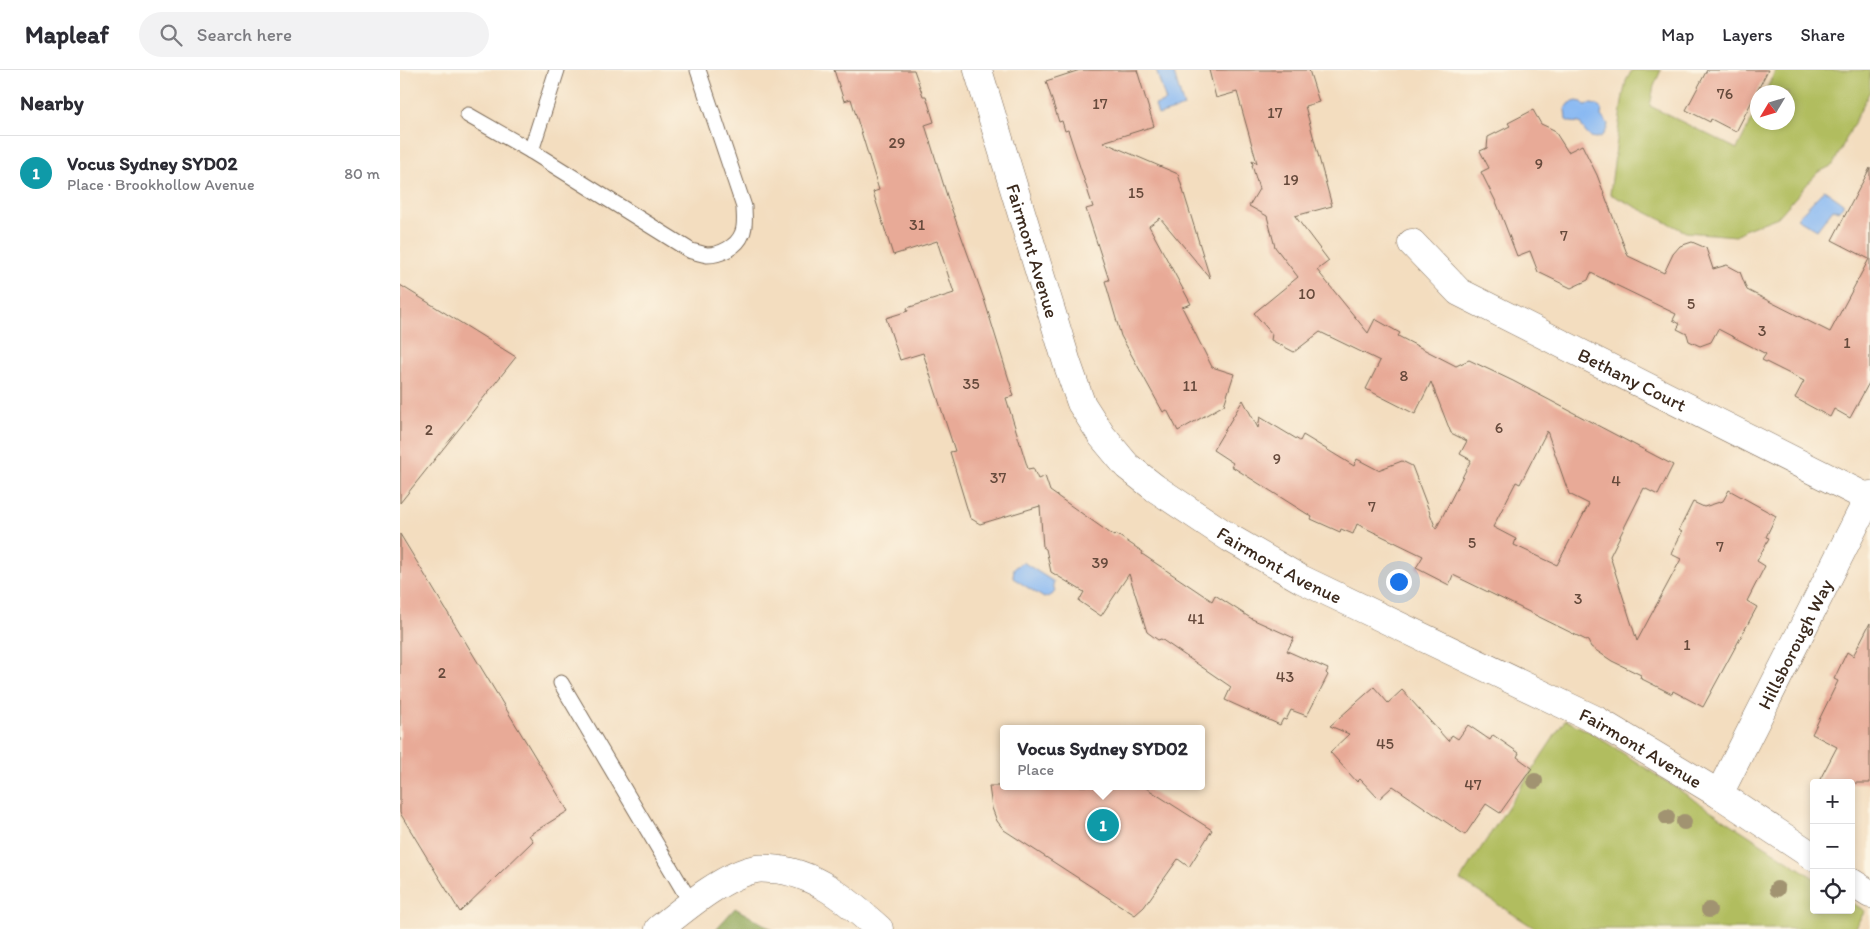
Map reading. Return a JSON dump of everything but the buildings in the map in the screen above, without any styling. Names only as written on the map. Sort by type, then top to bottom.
[{"type":"street","name":"Fairmont Avenue","points":[[978,70],[1067,363],[1081,403],[1102,436],[1127,466],[1155,488],[1230,538],[1301,579],[1596,720],[1718,794],[1810,854]]},
{"type":"street","name":"Bethany Court","points":[[1412,243],[1459,292],[1869,496]]},
{"type":"street","name":"Hillsborough Way","points":[[1718,794],[1869,496]]},
{"type":"street","points":[[659,929],[691,903],[726,881],[756,869],[785,870],[815,881],[846,901],[879,929]]},
{"type":"street","points":[[1855,885],[1870,894]]},
{"type":"lane","points":[[531,151],[557,70]]},
{"type":"lane","points":[[468,115],[531,151],[692,251],[707,255],[722,252],[735,245],[742,234],[744,206],[698,70]]},
{"type":"lane","points":[[561,682],[691,903]]},
{"type":"green space","points":[[1632,70],[1661,70],[1654,86],[1650,106],[1737,149],[1750,122],[1750,130],[1795,130],[1795,85],[1768,85],[1776,70],[1870,70],[1870,91],[1833,165],[1817,173],[1778,217],[1744,230],[1736,236],[1686,232],[1610,194],[1626,81]]},
{"type":"green space","points":[[1565,720],[1592,733],[1810,875],[1810,914],[1855,914],[1855,905],[1865,911],[1854,929],[1536,929],[1460,880]]},
{"type":"green space","points":[[735,908],[772,929],[716,929]]},
{"type":"water","points":[[1156,70],[1173,70],[1184,107],[1158,115],[1155,105],[1166,101]]},
{"type":"water","points":[[1577,101],[1585,105],[1594,104],[1602,110],[1601,116],[1608,124],[1606,131],[1597,138],[1590,137],[1580,123],[1566,120],[1565,109],[1570,103]]},
{"type":"water","points":[[1824,190],[1843,203],[1843,206],[1838,211],[1833,209],[1817,230],[1797,218]]},
{"type":"water","points":[[1023,562],[1054,582],[1055,591],[1052,595],[1044,598],[1013,578],[1014,568]]},
{"type":"place","name":"Vocus Sydney SYD02","points":[[1103,825]]}]
